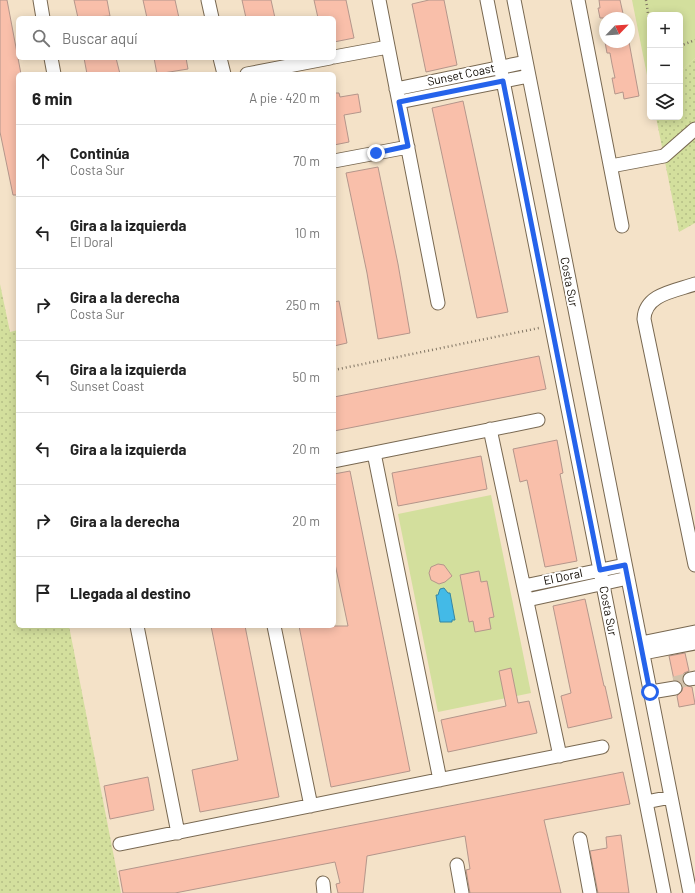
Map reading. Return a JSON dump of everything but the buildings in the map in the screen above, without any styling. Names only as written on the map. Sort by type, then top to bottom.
[{"type":"street","points":[[40,0],[43,16]]},
{"type":"street","points":[[208,0],[212,16]]},
{"type":"street","points":[[379,0],[438,303]]},
{"type":"street","name":"Costa Sur","points":[[487,0],[664,893]]},
{"type":"street","name":"Costa Sur","points":[[514,0],[690,893]]},
{"type":"street","points":[[578,0],[622,226]]},
{"type":"street","points":[[336,57],[388,46]]},
{"type":"street","points":[[50,60],[54,72]]},
{"type":"street","points":[[220,60],[224,72]]},
{"type":"street","points":[[258,72],[320,60]]},
{"type":"street","name":"Sunset Coast","points":[[397,95],[500,67],[526,62]]},
{"type":"street","name":"Sunset Coast","points":[[397,95],[503,81],[529,76]]},
{"type":"street","points":[[611,166],[664,156],[695,129]]},
{"type":"street","points":[[336,161],[408,146]]},
{"type":"street","points":[[695,284],[652,299],[644,312],[644,319],[695,565]]},
{"type":"street","points":[[336,461],[538,420]]},
{"type":"street","points":[[490,429],[560,756]]},
{"type":"street","points":[[374,453],[440,780]]},
{"type":"street","name":"El Doral","points":[[524,586],[625,565]]},
{"type":"street","name":"El Doral","points":[[527,600],[628,578]]},
{"type":"street","points":[[137,628],[178,833]]},
{"type":"street","points":[[274,628],[311,806]]},
{"type":"street","points":[[642,648],[695,632]]},
{"type":"street","points":[[642,648],[695,643]]},
{"type":"street","points":[[650,690],[675,685]]},
{"type":"street","points":[[120,844],[602,747]]},
{"type":"street","points":[[646,802],[671,797]]},
{"type":"street","points":[[580,838],[590,893]]},
{"type":"street","points":[[457,865],[462,893]]},
{"type":"path","points":[[646,0],[648,12]]},
{"type":"path","points":[[683,45],[695,40]]},
{"type":"path","points":[[336,370],[551,326]]},
{"type":"green space","points":[[632,0],[695,0],[695,58],[683,69],[683,12],[647,12],[647,75]]},
{"type":"green space","points":[[695,58],[695,223],[679,232],[657,120],[683,120],[683,69]]},
{"type":"green space","points":[[0,284],[10,332],[16,330],[16,628],[69,628],[121,893],[0,893]]},
{"type":"green space","points":[[491,495],[531,693],[438,712],[398,514]]},
{"type":"water","points":[[444,588],[448,593],[450,593],[455,620],[452,620],[452,622],[440,622],[436,595],[438,595],[440,589]]},
{"type":"tunnel","points":[[674,683],[690,679]]},
{"type":"route","points":[[376,153],[408,146],[399,102],[503,81],[600,570],[625,565],[650,692]]}]
